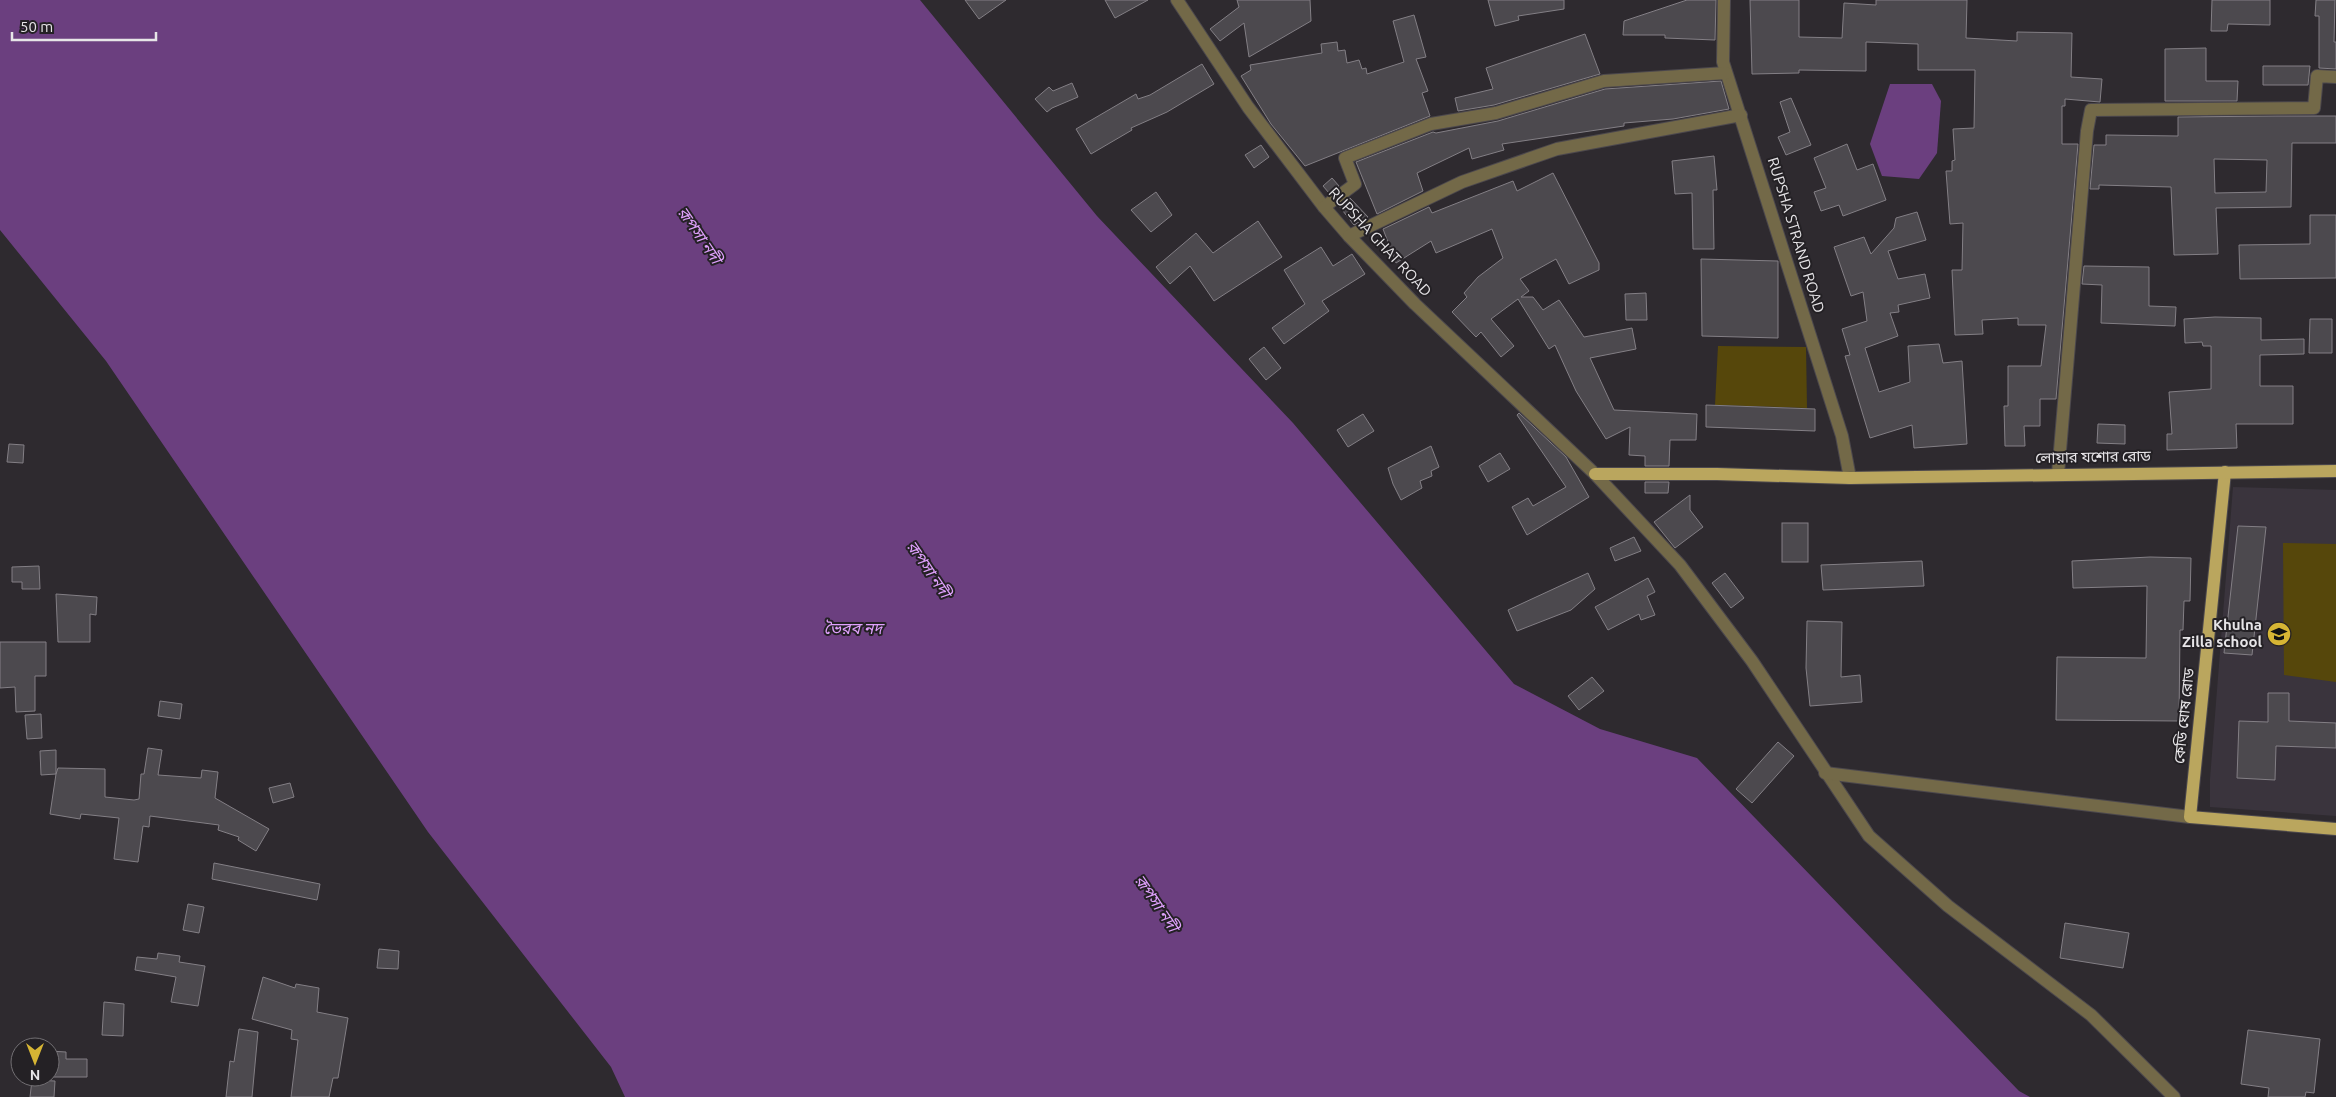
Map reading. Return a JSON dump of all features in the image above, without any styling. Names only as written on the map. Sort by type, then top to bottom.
[{"type":"main road","name":"লোয়ার যশোর রোড","points":[[1595,474],[1717,474],[1850,478],[2336,471]]},
{"type":"main road","name":"কেডি ঘোষ রোড","points":[[2190,817],[2225,472]]},
{"type":"main road","points":[[2190,817],[2336,829]]},
{"type":"street","name":"RUPSHA GHAT ROAD","points":[[1177,0],[1248,107],[1324,208],[1415,304],[1595,474],[1680,565],[1752,661],[1825,773],[1869,836],[1948,906],[2091,1015],[2174,1097]]},
{"type":"street","name":"RUPSHA STRAND ROAD","points":[[1724,0],[1723,62],[1842,436],[1850,478]]},
{"type":"street","points":[[1324,208],[1355,184],[1345,158],[1431,124],[1496,113],[1604,81],[1726,73]]},
{"type":"street","points":[[2058,474],[2087,131],[2091,110],[2314,108],[2317,76],[2336,77]]},
{"type":"street","points":[[1349,236],[1462,182],[1557,148],[1741,115]]},
{"type":"street","points":[[1825,773],[2190,817]]},
{"type":"shaded area","points":[[1718,346],[1806,347],[1807,408],[1715,405]]},
{"type":"shaded area","name":"Khulna Zilla school","points":[[2233,487],[2336,490],[2336,816],[2210,807],[2210,779]]},
{"type":"shaded area","points":[[2283,543],[2336,544],[2336,682],[2284,675]]},
{"type":"water","name":"ভৈরব নদ","points":[[0,0],[920,0],[1097,216],[1293,423],[1514,684],[1600,729],[1697,758],[2019,1091],[2030,1097],[625,1097],[611,1067],[428,832],[106,361],[0,230]]},
{"type":"water","points":[[1890,84],[1932,84],[1941,101],[1937,153],[1919,179],[1882,176],[1870,144]]},
{"type":"building","points":[[965,0],[1006,0],[979,19]]},
{"type":"building","points":[[1105,0],[1148,0],[1115,18]]},
{"type":"building","points":[[1237,0],[1310,0],[1311,21],[1249,57],[1244,23],[1220,41],[1210,29],[1239,7]]},
{"type":"building","points":[[1488,0],[1564,0],[1564,9],[1518,16],[1519,20],[1495,26]]},
{"type":"building","points":[[1687,0],[1716,0],[1715,40],[1665,38],[1665,35],[1623,35],[1624,21]]},
{"type":"building","points":[[1750,0],[1799,0],[1799,37],[1842,38],[1844,3],[1876,5],[1876,0],[1967,0],[1966,38],[2017,41],[2017,32],[2072,33],[2071,77],[2102,79],[2100,102],[2065,99],[2065,106],[2062,106],[2062,144],[2078,144],[2056,399],[2040,399],[2040,426],[2024,426],[2025,446],[2005,446],[2004,406],[2008,406],[2008,366],[2041,366],[2046,325],[2018,325],[2018,318],[1982,320],[1983,334],[1955,335],[1952,270],[1962,270],[1963,223],[1950,224],[1946,171],[1952,171],[1952,161],[1955,160],[1953,129],[1974,128],[1975,70],[1918,70],[1918,44],[1866,42],[1866,71],[1799,70],[1799,73],[1752,74]]},
{"type":"building","points":[[2212,0],[2270,0],[2270,25],[2228,24],[2227,31],[2211,31]]},
{"type":"building","points":[[2316,0],[2335,0],[2334,42],[2336,42],[2336,69],[2319,68],[2319,16],[2315,16]]},
{"type":"building","points":[[1414,15],[1426,57],[1416,59],[1428,91],[1422,93],[1430,116],[1305,166],[1271,124],[1241,76],[1251,70],[1250,65],[1322,53],[1321,44],[1337,42],[1338,51],[1345,50],[1347,63],[1359,60],[1362,69],[1366,68],[1367,74],[1404,62],[1393,21]]},
{"type":"building","points":[[1585,34],[1600,74],[1494,105],[1458,111],[1455,98],[1493,89],[1486,68]]},
{"type":"building","points":[[2206,48],[2206,81],[2238,81],[2237,101],[2165,101],[2165,49]]},
{"type":"building","points":[[1202,64],[1214,84],[1167,112],[1131,128],[1132,130],[1091,154],[1076,129],[1136,94],[1138,99],[1150,95]]},
{"type":"building","points":[[2263,66],[2310,66],[2308,85],[2263,85]]},
{"type":"building","points":[[1721,81],[1729,109],[1673,119],[1624,123],[1624,126],[1502,144],[1504,150],[1472,159],[1469,148],[1417,173],[1423,191],[1377,214],[1356,162],[1433,132],[1498,121],[1605,89]]},
{"type":"building","points":[[1072,83],[1078,97],[1047,112],[1035,99],[1049,87],[1053,91]]},
{"type":"building","points":[[1791,98],[1811,145],[1786,155],[1778,137],[1790,132],[1780,102]]},
{"type":"building","points":[[2336,116],[2336,143],[2292,143],[2291,207],[2216,208],[2218,254],[2174,255],[2171,187],[2099,185],[2099,189],[2090,189],[2094,145],[2106,145],[2106,135],[2178,136],[2178,117]],"holes":[[[2214,159],[2267,160],[2266,192],[2215,193]]]},
{"type":"building","points":[[1847,144],[1857,170],[1873,164],[1886,200],[1843,216],[1839,205],[1821,211],[1814,192],[1826,188],[1814,158]]},
{"type":"building","points":[[1261,145],[1269,157],[1254,168],[1245,155]]},
{"type":"building","points":[[1714,156],[1717,190],[1713,190],[1714,249],[1693,249],[1692,193],[1675,194],[1672,161]]},
{"type":"building","points":[[1553,173],[1599,263],[1599,270],[1569,284],[1556,259],[1520,279],[1529,291],[1521,297],[1533,297],[1543,310],[1559,300],[1584,337],[1632,328],[1636,349],[1590,358],[1614,410],[1697,414],[1696,440],[1670,440],[1669,466],[1645,466],[1645,456],[1629,455],[1630,427],[1606,439],[1576,391],[1555,345],[1549,349],[1518,299],[1491,319],[1514,346],[1501,357],[1481,332],[1476,337],[1452,312],[1467,297],[1464,293],[1478,277],[1503,258],[1492,229],[1436,253],[1431,241],[1396,263],[1383,229],[1429,207],[1432,213],[1513,181],[1517,191]]},
{"type":"building","points":[[1332,178],[1339,186],[1329,193],[1323,186]]},
{"type":"building","points":[[1156,192],[1172,215],[1151,232],[1131,210]]},
{"type":"building","points":[[1350,198],[1368,217],[1354,225],[1339,206]]},
{"type":"building","points":[[1917,212],[1926,240],[1888,251],[1898,279],[1925,274],[1930,298],[1898,305],[1899,312],[1890,313],[1898,336],[1865,348],[1879,392],[1910,382],[1908,346],[1939,344],[1943,363],[1962,361],[1967,444],[1914,448],[1912,425],[1870,438],[1845,356],[1850,355],[1842,329],[1867,321],[1863,292],[1851,296],[1834,247],[1864,237],[1871,254],[1894,228],[1896,218]]},
{"type":"building","points":[[2310,215],[2336,215],[2336,278],[2240,279],[2239,245],[2310,244]]},
{"type":"building","points":[[1258,221],[1282,257],[1214,301],[1190,266],[1170,284],[1156,267],[1196,233],[1213,253]]},
{"type":"building","points":[[1321,247],[1333,266],[1352,254],[1365,274],[1322,301],[1329,311],[1284,344],[1272,328],[1305,304],[1284,270]]},
{"type":"building","points":[[1701,259],[1778,261],[1778,338],[1702,336]]},
{"type":"building","points":[[2084,266],[2149,267],[2149,306],[2176,307],[2175,326],[2101,323],[2102,285],[2082,284]]},
{"type":"building","points":[[1646,293],[1647,320],[1626,320],[1625,294]]},
{"type":"building","points":[[2215,317],[2261,318],[2261,340],[2304,339],[2304,354],[2260,355],[2260,386],[2293,386],[2293,424],[2236,424],[2237,448],[2167,450],[2167,434],[2172,434],[2169,392],[2211,389],[2211,346],[2203,346],[2202,342],[2185,343],[2184,319]]},
{"type":"building","points":[[2310,319],[2332,319],[2332,353],[2309,353]]},
{"type":"building","points":[[1264,347],[1281,368],[1266,380],[1249,359]]},
{"type":"building","points":[[1706,405],[1815,409],[1815,431],[1706,427]]},
{"type":"building","points":[[1519,413],[1566,457],[1589,497],[1527,535],[1512,507],[1528,498],[1533,506],[1566,487],[1517,415]]},
{"type":"building","points":[[1363,414],[1374,431],[1348,447],[1337,430]]},
{"type":"building","points":[[2098,424],[2125,425],[2125,444],[2097,443]]},
{"type":"building","points":[[9,444],[24,445],[23,463],[7,462]]},
{"type":"building","points":[[1431,446],[1439,467],[1431,471],[1432,476],[1420,481],[1422,488],[1401,500],[1388,468]]},
{"type":"building","points":[[1500,453],[1510,469],[1488,482],[1479,466]]},
{"type":"building","points":[[1645,482],[1669,482],[1668,493],[1645,493]]},
{"type":"building","points":[[1690,495],[1690,510],[1703,527],[1675,548],[1654,522]]},
{"type":"building","points":[[1782,523],[1808,523],[1808,562],[1782,562]]},
{"type":"building","points":[[2238,526],[2266,527],[2252,655],[2224,653]]},
{"type":"building","points":[[1634,537],[1641,551],[1615,561],[1610,548]]},
{"type":"building","points":[[2150,557],[2191,558],[2190,601],[2184,601],[2183,630],[2180,630],[2179,721],[2056,720],[2057,657],[2146,658],[2147,586],[2073,588],[2072,561]]},
{"type":"building","points":[[1922,561],[1924,586],[1823,590],[1821,565]]},
{"type":"building","points":[[39,566],[40,589],[22,589],[22,582],[12,582],[12,567]]},
{"type":"building","points":[[1588,573],[1595,589],[1571,610],[1517,631],[1508,610]]},
{"type":"building","points":[[1725,573],[1744,598],[1731,608],[1712,583]]},
{"type":"building","points":[[1648,578],[1655,592],[1647,596],[1655,615],[1641,620],[1639,614],[1608,630],[1595,607]]},
{"type":"building","points":[[56,594],[97,597],[96,615],[90,614],[90,642],[58,642]]},
{"type":"building","points":[[1807,621],[1842,622],[1841,677],[1860,675],[1862,702],[1810,706],[1806,668]]},
{"type":"building","points":[[0,642],[46,642],[46,676],[35,676],[35,711],[16,712],[15,687],[0,688]]},
{"type":"building","points":[[1592,677],[1604,691],[1579,710],[1568,696]]},
{"type":"building","points":[[2268,693],[2289,693],[2289,721],[2336,723],[2336,748],[2276,746],[2275,780],[2237,778],[2239,721],[2268,722]]},
{"type":"building","points":[[160,701],[182,704],[180,719],[158,716]]},
{"type":"building","points":[[41,714],[42,738],[27,739],[25,715]]},
{"type":"building","points":[[1778,742],[1794,756],[1752,803],[1736,789]]},
{"type":"building","points":[[148,748],[162,750],[158,775],[201,778],[202,770],[218,772],[215,798],[269,829],[256,851],[238,840],[239,837],[218,830],[219,825],[150,816],[149,827],[143,826],[138,862],[114,859],[119,818],[81,814],[80,819],[50,814],[58,768],[105,769],[105,797],[139,799],[141,774],[144,774]]},
{"type":"building","points":[[56,750],[56,774],[41,775],[40,751]]},
{"type":"building","points":[[290,783],[294,797],[273,803],[269,788]]},
{"type":"building","points":[[214,863],[320,884],[317,900],[212,879]]},
{"type":"building","points":[[188,904],[204,907],[199,933],[183,930]]},
{"type":"building","points":[[2065,923],[2129,933],[2123,968],[2060,958]]},
{"type":"building","points":[[379,949],[399,951],[398,969],[377,968]]},
{"type":"building","points":[[158,953],[180,956],[179,962],[205,966],[198,1006],[171,1002],[176,977],[135,970],[137,957],[157,959]]},
{"type":"building","points":[[263,977],[295,988],[296,984],[319,988],[317,1012],[348,1018],[338,1078],[333,1078],[329,1097],[291,1097],[298,1040],[291,1039],[292,1030],[252,1019]]},
{"type":"building","points":[[104,1002],[124,1004],[123,1036],[102,1035]]},
{"type":"building","points":[[239,1029],[258,1032],[252,1097],[226,1097],[230,1061],[234,1062]]},
{"type":"building","points":[[2248,1030],[2320,1039],[2314,1093],[2306,1092],[2305,1097],[2268,1097],[2269,1088],[2241,1084]]},
{"type":"building","points":[[60,1052],[66,1052],[66,1059],[87,1059],[87,1077],[60,1077]]},
{"type":"building","points":[[31,1087],[55,1087],[54,1097],[30,1097]]},
{"type":"place","name":"Khulna Zilla school","points":[[2279,634]]},
{"type":"water label","name":"রূপসা নদী","points":[[700,235]]},
{"type":"water label","name":"রূপসা নদী","points":[[929,569]]},
{"type":"water label","name":"রূপসা নদী","points":[[1157,903]]}]
